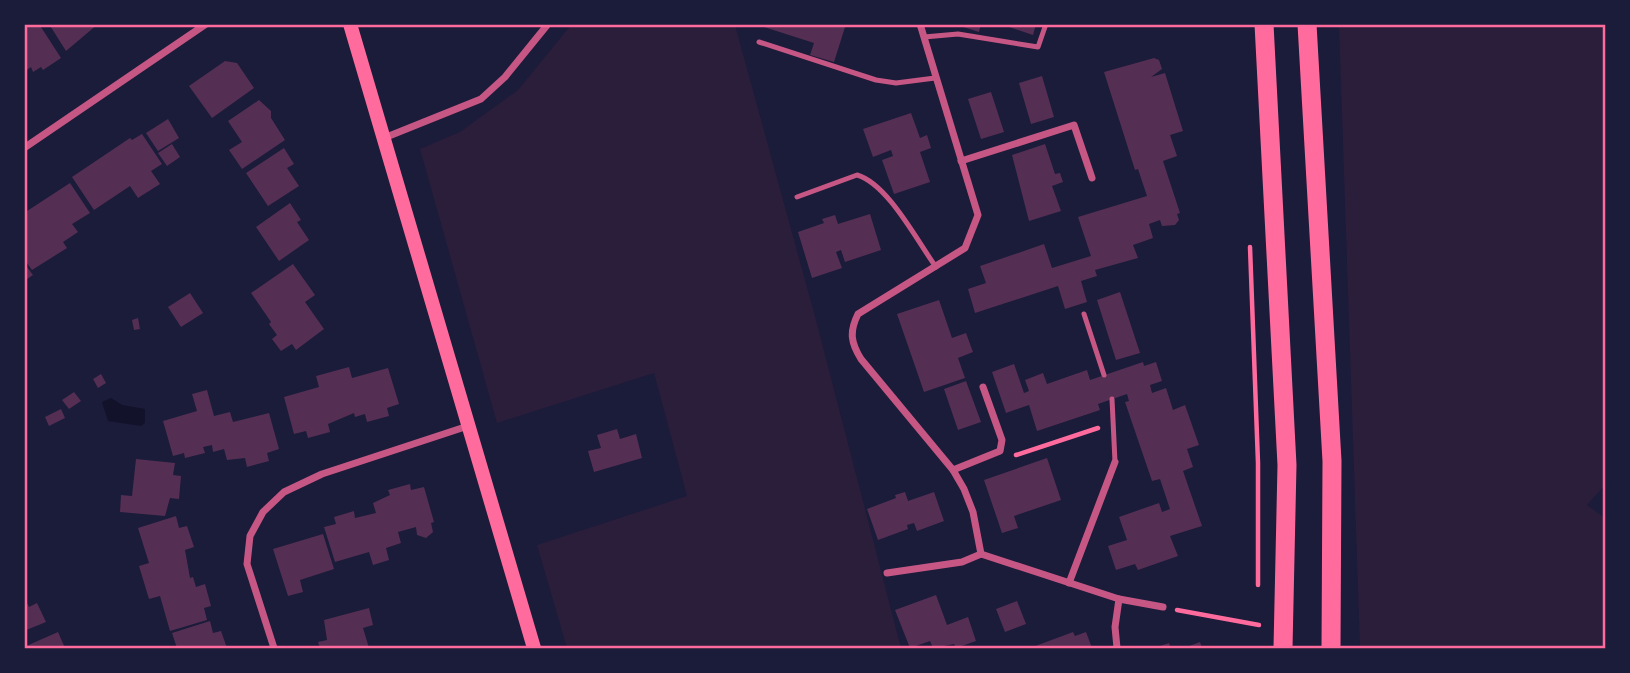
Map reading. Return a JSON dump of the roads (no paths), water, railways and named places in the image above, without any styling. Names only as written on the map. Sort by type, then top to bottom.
[{"type":"highway","points":[[1264,24],[1287,464],[1283,649]]},
{"type":"highway","points":[[1307,24],[1332,461],[1331,649]]},
{"type":"main road","points":[[350,24],[534,649]]},
{"type":"street","points":[[24,148],[206,24]]},
{"type":"street","points":[[384,138],[481,99],[505,77],[548,24]]},
{"type":"street","points":[[920,24],[978,215],[965,248],[858,314],[852,326],[852,343],[860,359],[953,470],[973,512],[981,554]]},
{"type":"street","points":[[961,161],[1074,125],[1092,178]]},
{"type":"street","points":[[953,470],[1000,451],[1002,440],[983,387]]},
{"type":"street","points":[[274,649],[247,564],[250,536],[263,512],[284,492],[322,474],[468,426]]},
{"type":"street","points":[[1069,583],[1115,462]]},
{"type":"street","points":[[981,554],[992,560],[1119,599],[1163,607]]},
{"type":"street","points":[[887,573],[961,562],[981,554]]},
{"type":"street","points":[[1117,649],[1115,627],[1119,599]]},
{"type":"lane","points":[[924,37],[958,34],[1038,47],[1046,24]]},
{"type":"lane","points":[[759,42],[876,80],[896,83],[935,78]]},
{"type":"lane","points":[[797,197],[857,176],[867,178],[893,206],[936,267]]},
{"type":"lane","points":[[1084,314],[1104,375]]},
{"type":"lane","points":[[1112,399],[1115,462]]}]
